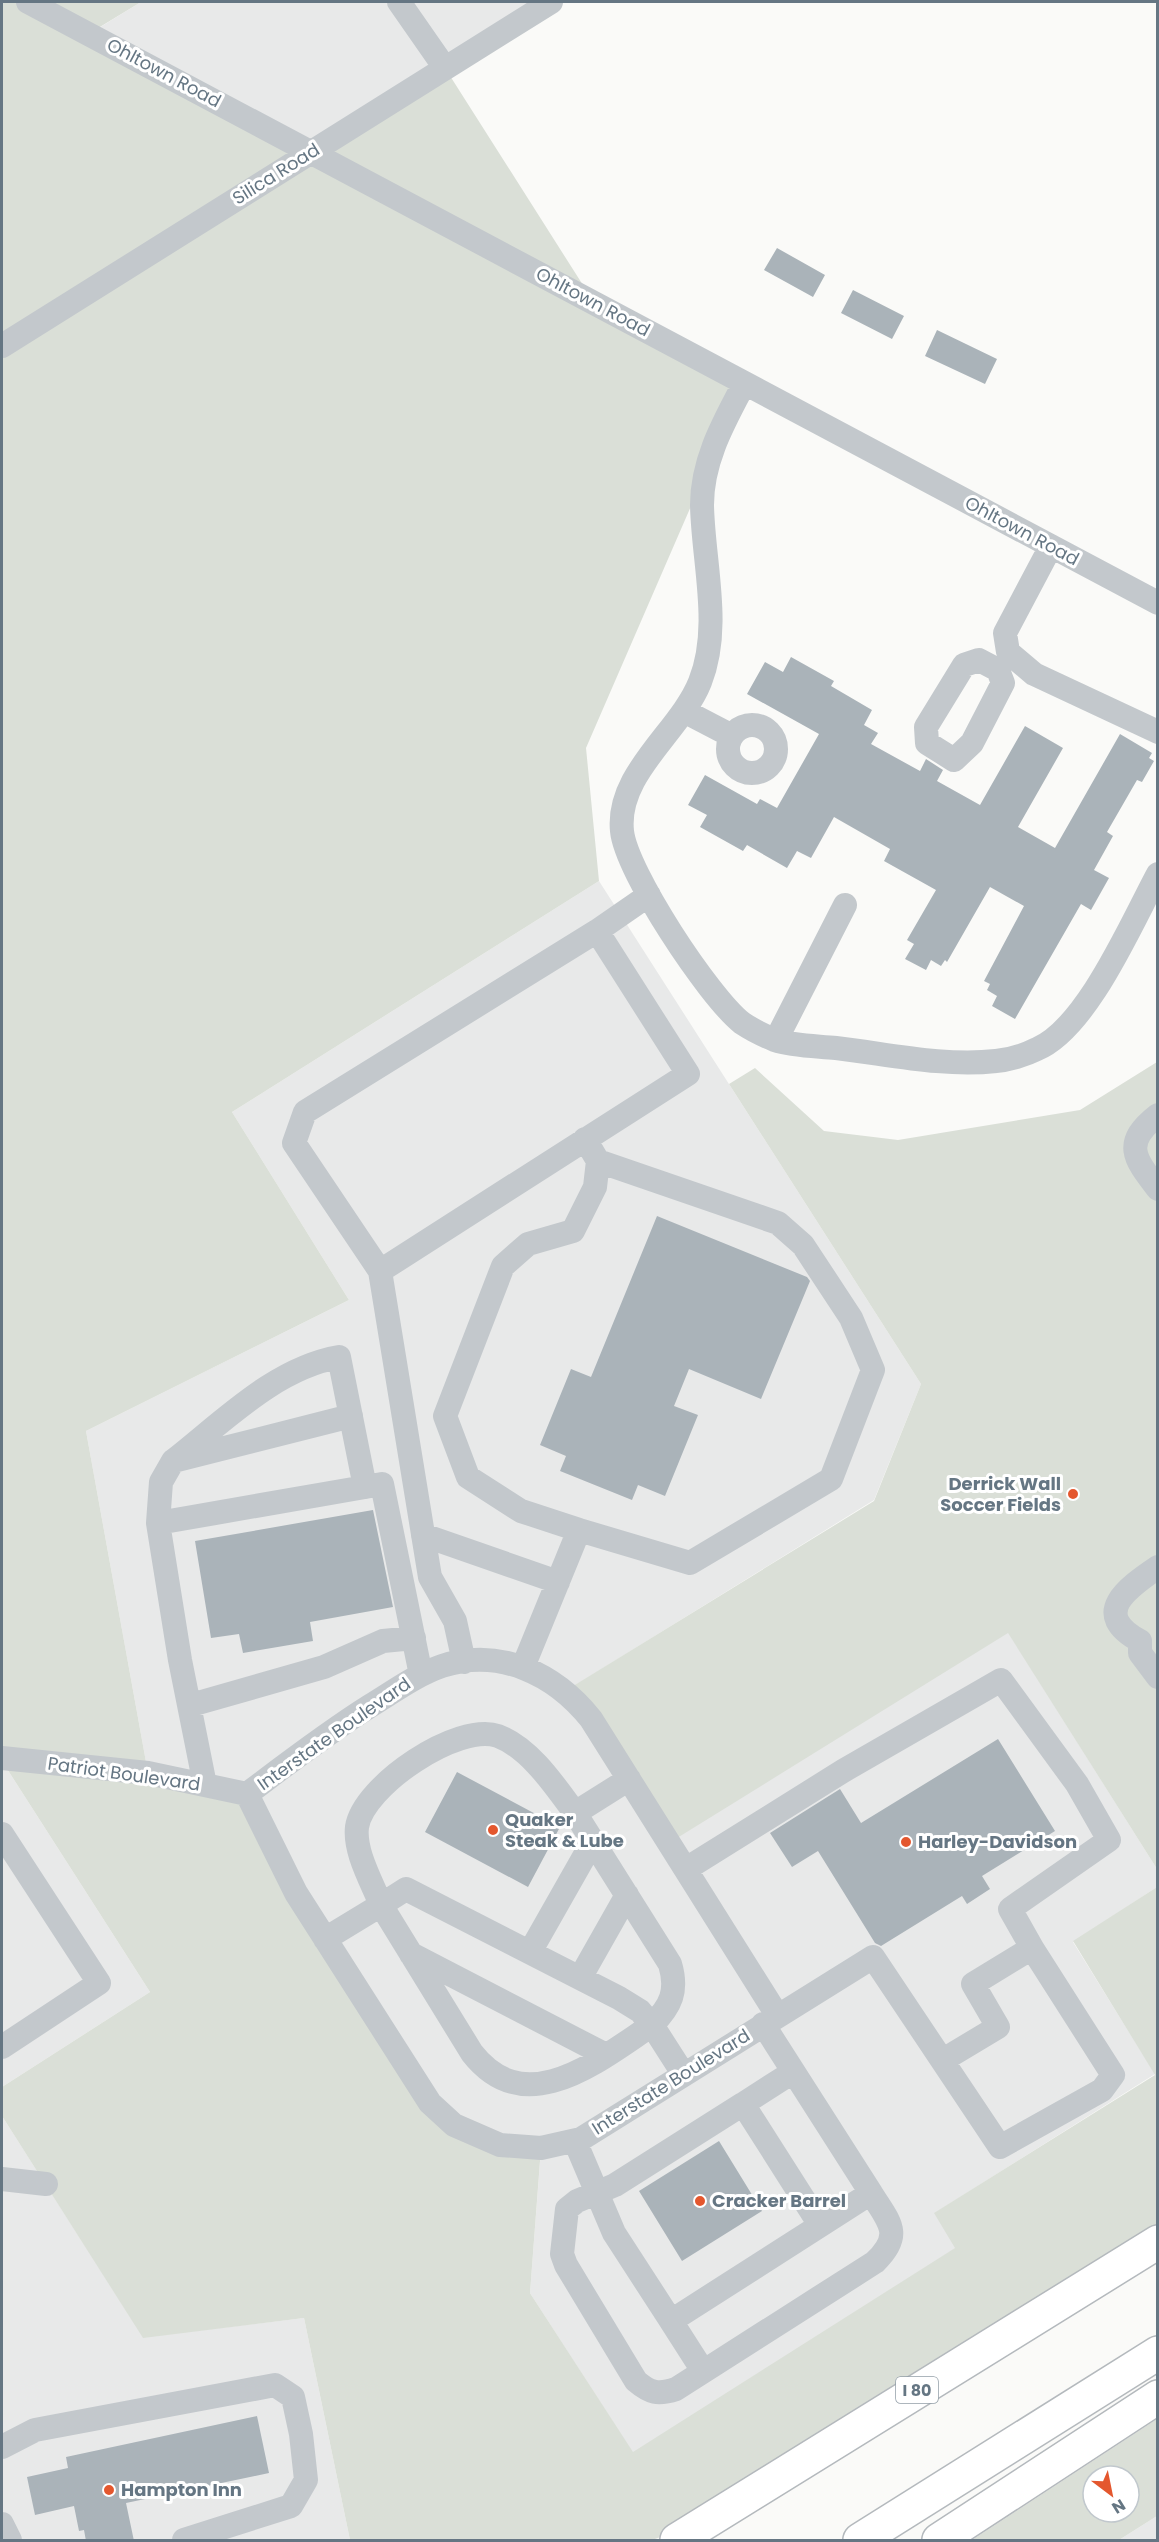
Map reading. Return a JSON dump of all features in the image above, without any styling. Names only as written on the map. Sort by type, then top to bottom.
[{"type":"highway","name":"I 80","points":[[677,2541],[704,2522],[1158,2242]]},
{"type":"highway","points":[[860,2541],[1158,2353]]},
{"type":"highway","points":[[939,2541],[1158,2397]]},
{"type":"highway","points":[[652,2541],[704,2522]]},
{"type":"street","name":"Ohltown Road","points":[[28,2],[312,151],[744,384],[1158,603]]},
{"type":"street","points":[[399,2],[445,68]]},
{"type":"street","name":"Silica Road","points":[[2,346],[551,2]]},
{"type":"street","points":[[744,384],[708,460],[702,502],[711,641],[700,682],[684,711],[644,765],[622,806],[622,834],[668,930],[723,1001],[742,1023],[776,1040],[938,1061],[997,1062],[1039,1049],[1069,1026],[1100,981],[1158,874]]},
{"type":"street","points":[[1051,546],[1005,633],[1003,661],[1158,732]]},
{"type":"street","points":[[684,711],[732,736]]},
{"type":"street","points":[[464,1662],[455,1621],[430,1577],[380,1271],[294,1143],[305,1112],[597,931],[650,895]]},
{"type":"street","points":[[776,1040],[845,905]]},
{"type":"street","points":[[380,1271],[688,1074],[597,931]]},
{"type":"street","points":[[1158,1115],[1137,1133],[1134,1153],[1141,1168],[1158,1189]]},
{"type":"street","points":[[585,1139],[598,1161],[595,1187],[573,1231],[528,1244],[503,1266],[445,1416],[468,1477],[521,1511],[690,1563],[831,1479],[873,1370],[851,1318],[803,1245],[778,1223],[598,1161]]},
{"type":"street","points":[[205,1785],[179,1651],[158,1523],[161,1482],[173,1461],[262,1391],[311,1362],[339,1357],[366,1487]]},
{"type":"street","points":[[173,1461],[351,1416]]},
{"type":"street","points":[[158,1523],[382,1484],[421,1675]]},
{"type":"street","points":[[523,1667],[579,1530]]},
{"type":"street","points":[[423,1535],[558,1582]]},
{"type":"street","points":[[1158,1567],[1129,1586],[1119,1597],[1115,1611],[1118,1624],[1149,1636],[1140,1653],[1158,1677]]},
{"type":"street","points":[[191,1705],[324,1667],[383,1641],[414,1638]]},
{"type":"street","name":"Interstate Boulevard","points":[[770,2020],[686,1869],[629,1779],[579,1703],[545,1676],[523,1667],[494,1661],[464,1662],[443,1666],[421,1675],[338,1727],[247,1794],[297,1893],[420,2090],[454,2125],[487,2142],[517,2148],[541,2148],[575,2141],[600,2129],[873,1957],[943,2060]]},
{"type":"street","points":[[686,1869],[843,1771],[1001,1680],[1077,1784],[1109,1840],[1010,1909],[1032,1948],[1113,2075],[1102,2090],[1000,2147],[943,2060],[998,2027],[973,1984],[1032,1948]]},
{"type":"street","points":[[470,1734],[496,1736],[517,1746],[575,1813],[593,1841],[670,1964],[675,1981],[673,1998],[665,2012],[652,2025],[579,2072],[549,2084],[523,2084],[498,2076],[483,2066],[472,2053],[381,1905],[359,1846],[357,1827],[363,1811],[377,1792],[409,1765],[445,1743],[470,1734]]},
{"type":"street","name":"Patriot Boulevard","points":[[2,1758],[148,1773],[247,1794]]},
{"type":"street","points":[[575,1813],[629,1779]]},
{"type":"street","points":[[2,1834],[99,1983],[2,2047]]},
{"type":"street","points":[[530,1952],[593,1841]]},
{"type":"street","points":[[325,1939],[406,1889],[640,2011],[652,2025],[684,2075]]},
{"type":"street","points":[[580,1978],[627,1895]]},
{"type":"street","points":[[411,1953],[606,2055]]},
{"type":"street","points":[[770,2020],[794,2072],[891,2225],[891,2242],[875,2262],[676,2389],[661,2394],[647,2390],[636,2381],[566,2265],[562,2254],[567,2209],[577,2201],[615,2185],[794,2072]]},
{"type":"street","points":[[743,2104],[820,2225]]},
{"type":"street","points":[[575,2141],[614,2233],[703,2371]]},
{"type":"street","points":[[2,2179],[46,2184]]},
{"type":"street","points":[[671,2320],[871,2193]]},
{"type":"street","points":[[2,2447],[35,2430],[275,2385],[293,2397],[301,2434],[306,2480],[291,2506],[184,2541]]},
{"type":"street","points":[[2,2524],[10,2541]]},
{"type":"shaded area","points":[[2,2],[141,2],[90,33],[312,151],[445,68],[595,304],[744,384],[586,748],[599,881],[232,1112],[349,1300],[86,1431],[148,1773],[247,1794],[442,2115],[541,2148],[530,2293],[633,2452],[955,2248],[934,2213],[1155,2075],[1073,1941],[1157,1887],[1157,2242],[704,2522],[652,2540],[350,2540],[304,2318],[143,2338],[2,2116],[2,2087],[150,1992],[2,1761]]},
{"type":"shaded area","points":[[141,2],[551,2],[312,151],[89,34]]},
{"type":"shaded area","points":[[599,881],[921,1384],[874,1500],[566,1691],[669,1842],[1008,1632],[1157,1869],[1157,1887],[1073,1942],[1155,2074],[935,2213],[956,2248],[633,2453],[530,2293],[541,2149],[454,2125],[148,1773],[86,1431],[349,1300],[232,1112]]},
{"type":"shaded area","points":[[1157,1062],[1157,1869],[1008,1633],[669,1843],[565,1691],[874,1501],[921,1384],[729,1084],[755,1068],[824,1131],[898,1140],[1080,1110]]},
{"type":"shaded area","points":[[2,1761],[150,1992],[2,2087]]},
{"type":"shaded area","points":[[2,2116],[143,2337],[304,2318],[350,2540],[2,2540]]},
{"type":"shaded area","points":[[1157,2419],[1157,2516],[1119,2540],[972,2540],[1081,2469],[1081,2524],[1141,2524],[1141,2464],[1088,2464]]},
{"type":"shaded area","points":[[1157,2516],[1157,2540],[1119,2540]]},
{"type":"building","points":[[777,248],[825,275],[813,297],[764,270]]},
{"type":"building","points":[[853,290],[904,316],[892,339],[841,313]]},
{"type":"building","points":[[937,330],[997,359],[985,384],[925,356]]},
{"type":"building","points":[[791,657],[834,681],[831,686],[872,710],[864,725],[878,733],[871,744],[920,771],[926,759],[943,770],[937,781],[980,805],[1025,726],[1063,748],[1018,827],[1055,848],[1120,734],[1152,753],[1149,758],[1154,761],[1142,782],[1137,780],[1107,832],[1113,836],[1094,870],[1109,878],[1091,910],[1081,904],[1015,1019],[992,1006],[997,996],[987,990],[990,984],[984,981],[1024,906],[990,887],[947,962],[945,960],[941,966],[931,960],[926,970],[905,959],[914,944],[907,940],[936,890],[884,861],[890,849],[834,817],[811,858],[797,851],[787,868],[747,845],[743,851],[700,827],[707,815],[688,805],[705,775],[757,804],[760,799],[777,808],[819,734],[747,694],[765,662],[783,672]]},
{"type":"building","points":[[657,1216],[807,1277],[810,1281],[761,1399],[689,1369],[674,1406],[698,1415],[665,1496],[638,1485],[632,1500],[560,1471],[566,1456],[540,1445],[571,1369],[591,1377]]},
{"type":"building","points":[[373,1510],[393,1607],[310,1622],[313,1641],[243,1653],[239,1634],[211,1638],[195,1541]]},
{"type":"building","name":"Harley-Davidson","points":[[998,1739],[1055,1831],[982,1876],[990,1889],[967,1904],[962,1896],[881,1946],[875,1943],[818,1851],[792,1867],[770,1833],[840,1789],[861,1823]]},
{"type":"building","name":"Quaker Steak & Lube","points":[[457,1772],[560,1827],[528,1887],[425,1832]]},
{"type":"building","name":"Cracker Barrel","points":[[719,2141],[762,2211],[682,2261],[639,2191]]},
{"type":"building","name":"Hampton Inn","points":[[257,2416],[269,2473],[126,2503],[134,2541],[86,2541],[84,2530],[79,2531],[74,2506],[35,2515],[27,2477],[68,2468],[66,2457]]},
{"type":"place","name":"Derrick Wall Soccer Fields","points":[[1073,1494]]},
{"type":"place","name":"Quaker Steak & Lube","points":[[493,1830]]},
{"type":"place","name":"Harley-Davidson","points":[[906,1842]]},
{"type":"place","name":"Cracker Barrel","points":[[700,2201]]},
{"type":"place","name":"Hampton Inn","points":[[109,2490]]}]
